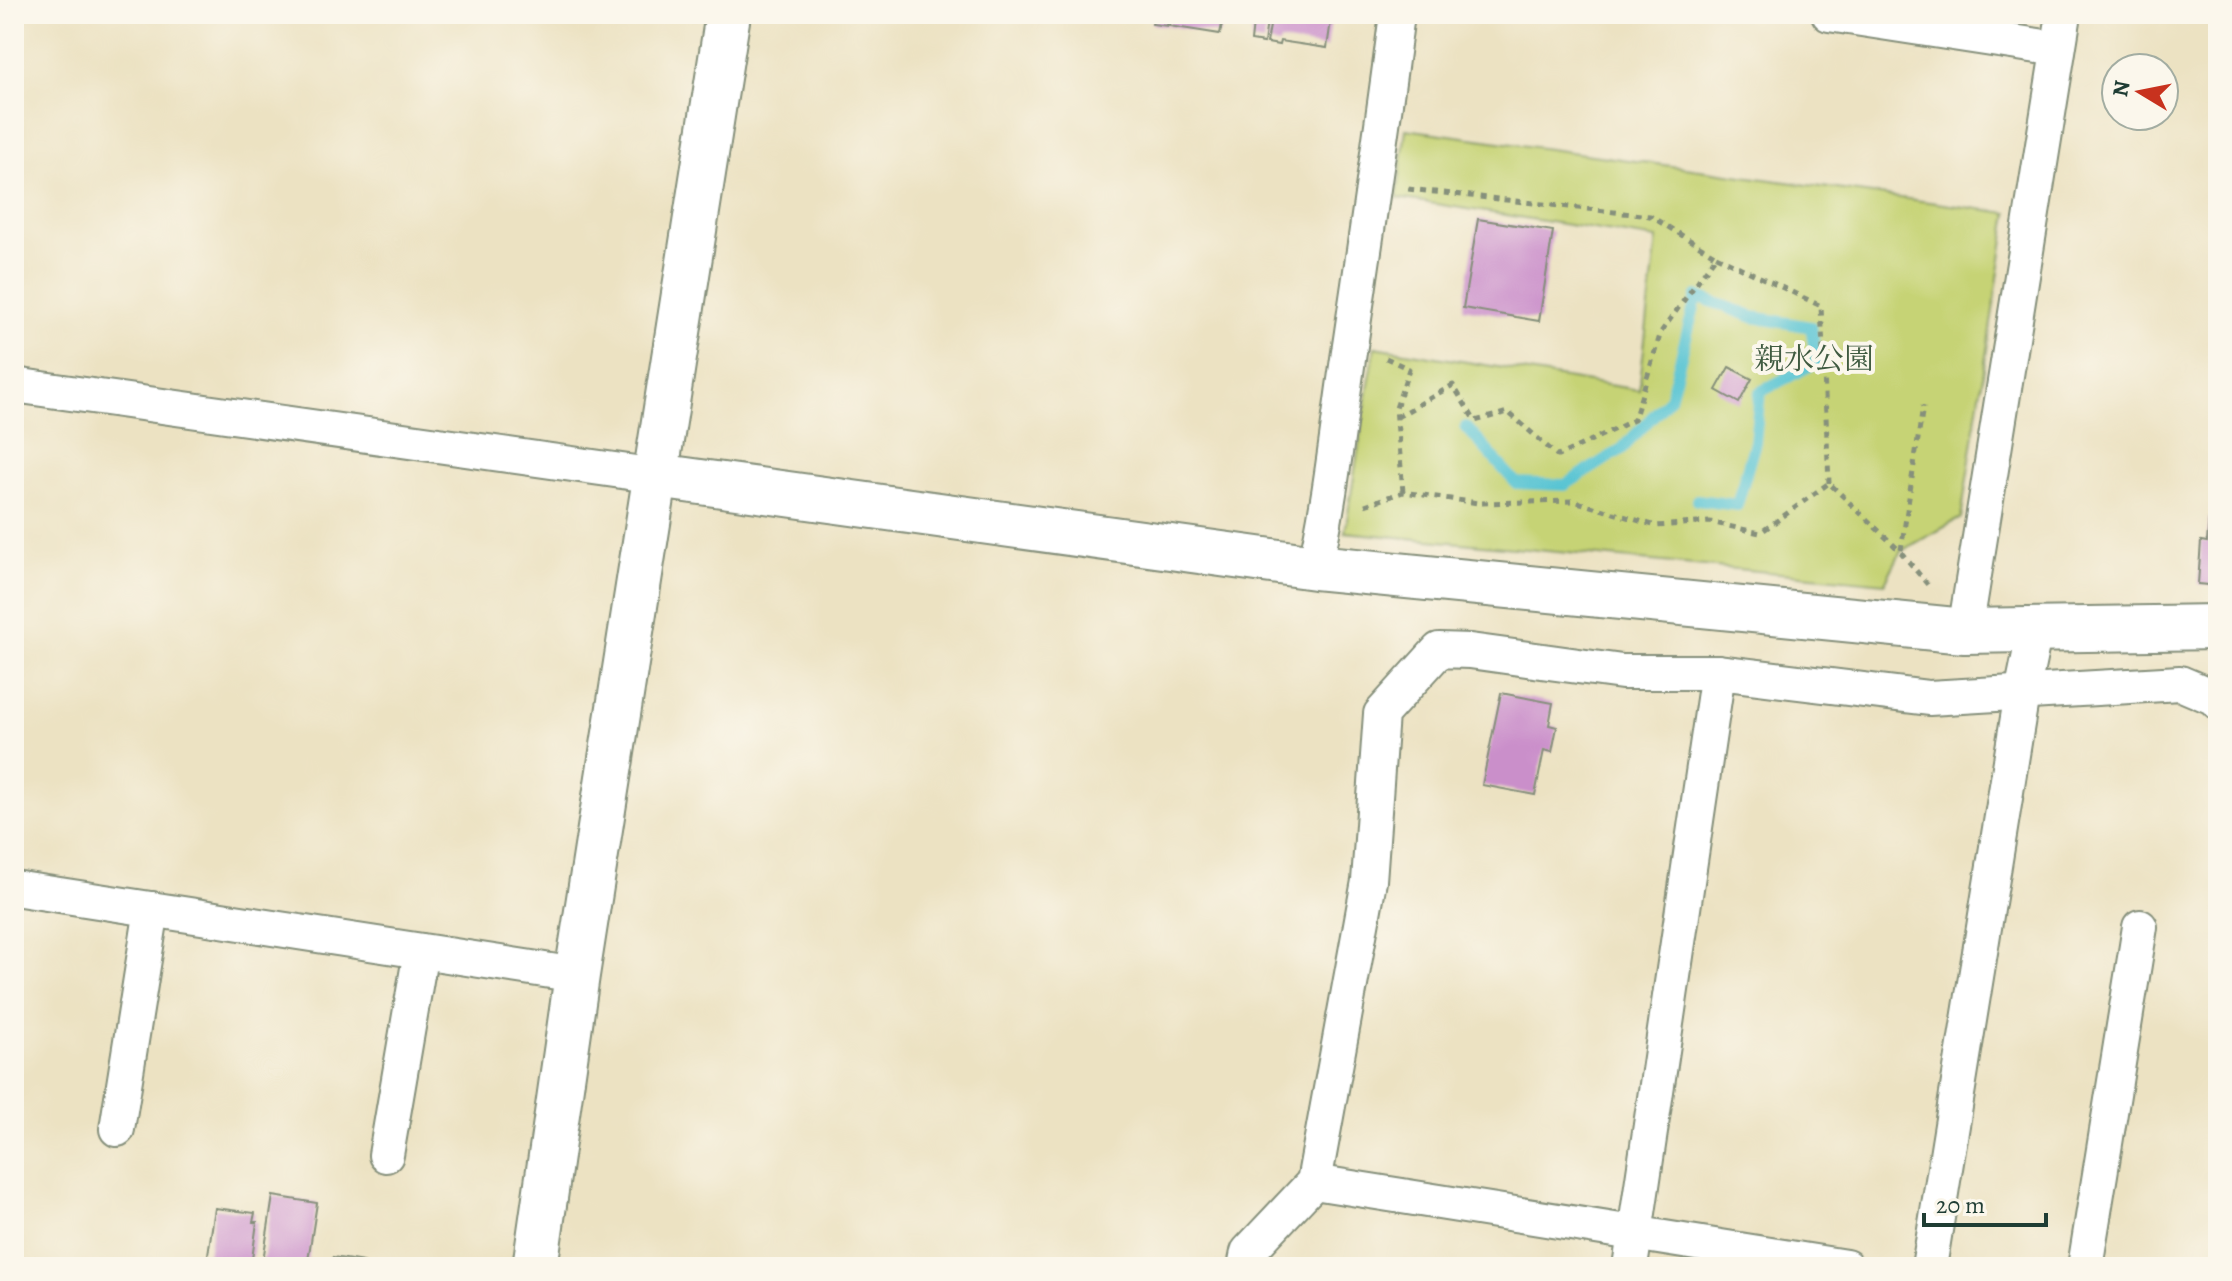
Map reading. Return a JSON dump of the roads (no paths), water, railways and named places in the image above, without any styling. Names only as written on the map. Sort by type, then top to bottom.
[{"type":"street","points":[[535,1267],[577,975],[728,14]]},
{"type":"street","points":[[1315,567],[1326,518],[1397,14]]},
{"type":"street","points":[[1829,14],[2058,49]]},
{"type":"street","points":[[1965,631],[2064,14]]},
{"type":"street","points":[[14,385],[1315,567],[1965,631],[2218,627]]},
{"type":"street","points":[[1929,1267],[2022,693],[2035,630]]},
{"type":"street","points":[[1245,1267],[1248,1252],[1314,1182],[1369,881],[1381,714],[1439,650],[1470,651],[1622,672],[1718,672],[1929,698],[2180,683],[2218,702]]},
{"type":"street","points":[[1630,1267],[1718,672]]},
{"type":"street","points":[[14,888],[577,975]]},
{"type":"street","points":[[117,1129],[152,909]]},
{"type":"street","points":[[2085,1267],[2140,927]]},
{"type":"street","points":[[386,1155],[421,951]]},
{"type":"street","points":[[1314,1182],[1846,1267]]},
{"type":"waterway","points":[[1466,427],[1516,483],[1565,485],[1622,449],[1670,398],[1697,296],[1753,317],[1811,327],[1817,362],[1760,392],[1755,442],[1737,505],[1697,500]]},
{"type":"park label","name":"親水公園","points":[[1814,359]]}]
